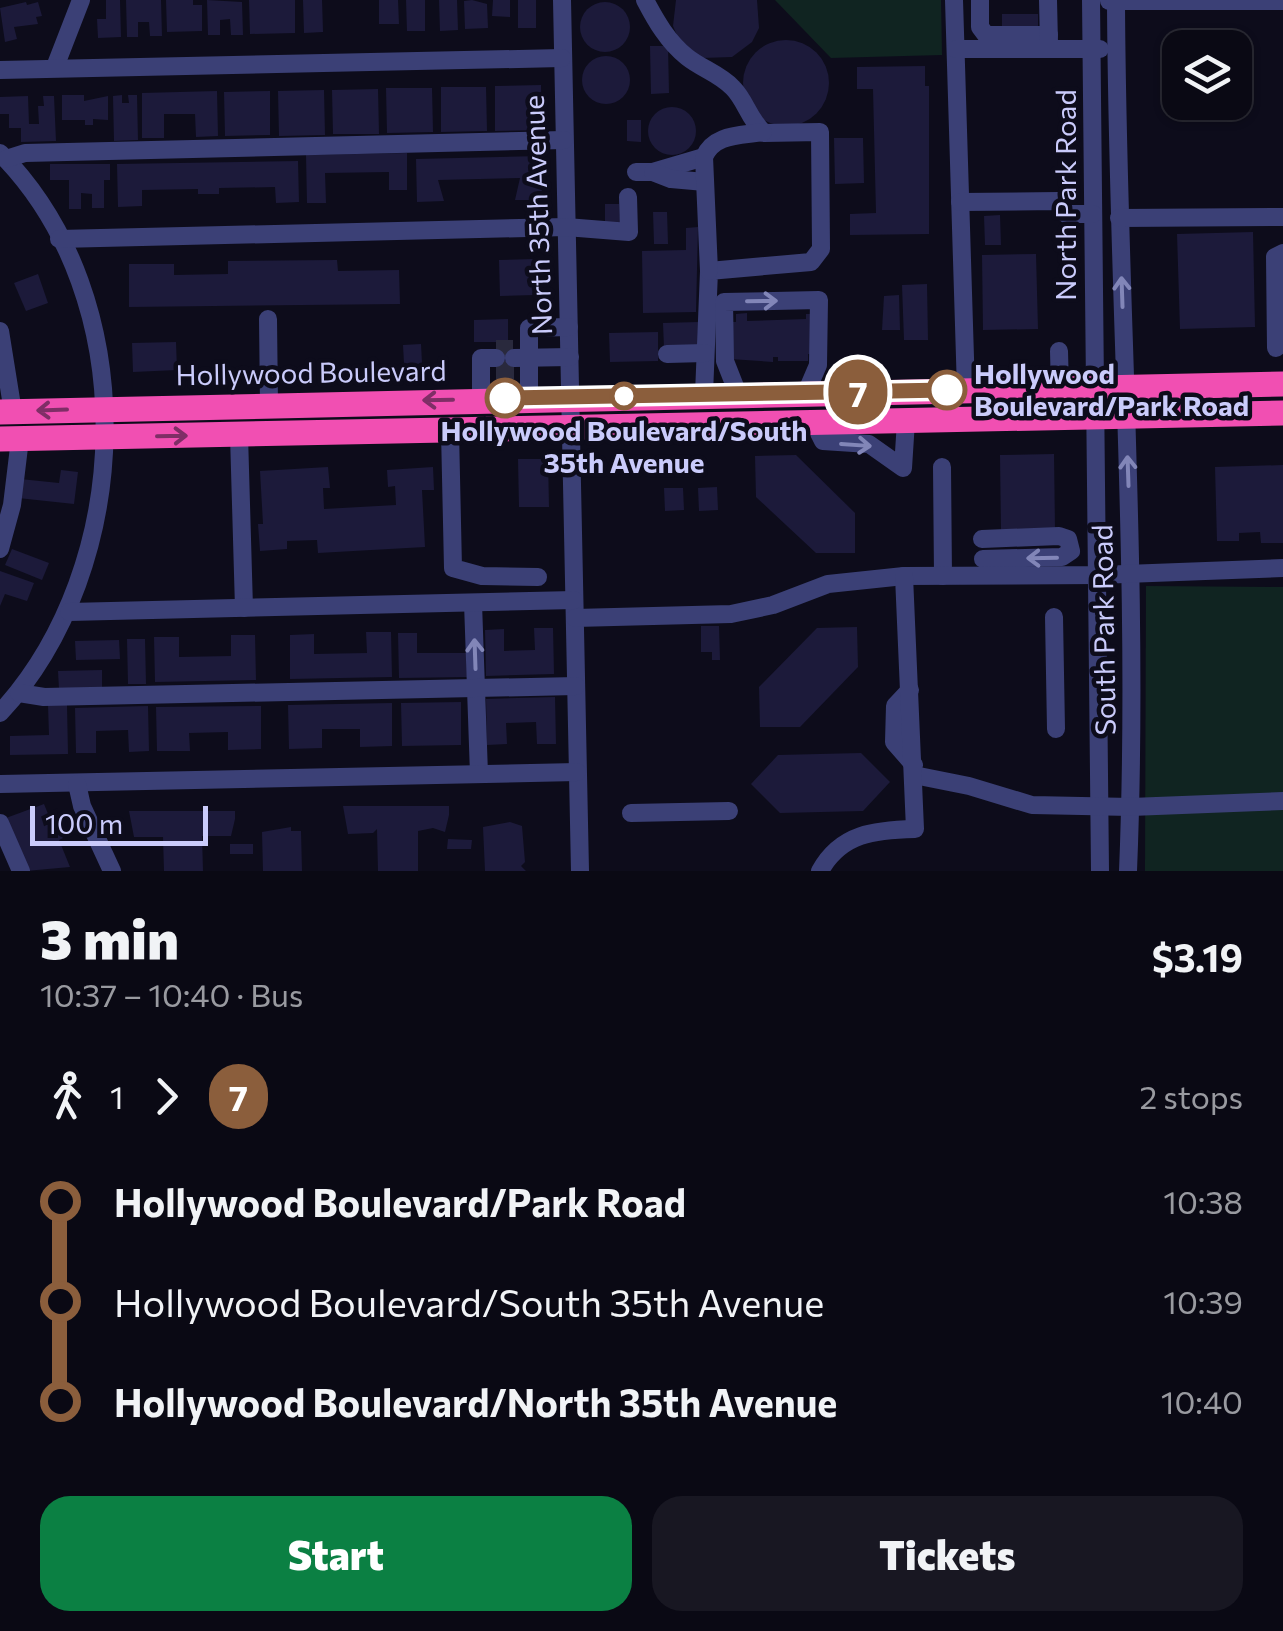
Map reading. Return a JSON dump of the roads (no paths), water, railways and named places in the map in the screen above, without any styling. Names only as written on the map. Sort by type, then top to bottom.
[{"type":"highway","name":"Hollywood Boulevard","points":[[6,412],[1283,384]]},
{"type":"highway","points":[[10,439],[1283,412]]},
{"type":"street","points":[[55,67],[81,0]]},
{"type":"street","name":"North 35th Avenue","points":[[562,0],[580,871]]},
{"type":"street","points":[[645,0],[658,25],[688,59],[717,73],[738,92],[749,120],[763,132]]},
{"type":"street","points":[[954,0],[966,390]]},
{"type":"street","points":[[980,0],[980,27],[986,34],[1116,49]]},
{"type":"street","points":[[1048,0],[1049,42]]},
{"type":"street","points":[[1091,0],[1283,1]]},
{"type":"street","name":"North Park Road","points":[[1091,0],[1096,390]]},
{"type":"street","name":"North Park Road","points":[[1116,0],[1125,389]]},
{"type":"street","points":[[956,49],[1049,42]]},
{"type":"street","points":[[0,70],[562,58]]},
{"type":"street","points":[[704,394],[709,271],[704,156],[708,145],[763,132],[820,132],[820,250],[811,262],[781,268],[709,271]]},
{"type":"street","points":[[0,713],[18,693],[69,612],[102,490],[104,438],[93,323],[59,239],[3,156],[564,140]]},
{"type":"street","points":[[704,156],[644,172],[705,182]]},
{"type":"street","points":[[59,239],[566,228],[629,232],[628,197]]},
{"type":"street","points":[[960,202],[1059,201],[1066,214],[1093,214]]},
{"type":"street","points":[[1119,218],[1283,217]]},
{"type":"street","points":[[1276,348],[1276,257],[1283,253]]},
{"type":"street","points":[[738,394],[726,361],[724,302],[819,300],[818,365],[806,393]]},
{"type":"street","points":[[268,318],[269,404]]},
{"type":"street","points":[[481,399],[529,328],[569,327]]},
{"type":"street","points":[[0,332],[6,412]]},
{"type":"street","points":[[1059,350],[1060,390]]},
{"type":"street","points":[[667,354],[705,353]]},
{"type":"street","points":[[507,358],[570,357]]},
{"type":"street","points":[[507,358],[529,398]]},
{"type":"street","name":"South Park Road","points":[[1125,389],[1133,693],[1128,871]]},
{"type":"street","name":"South Park Road","points":[[1096,390],[1100,871]]},
{"type":"street","points":[[814,423],[823,441],[869,444],[903,468],[906,421]]},
{"type":"street","points":[[450,430],[452,568],[482,576],[538,576]]},
{"type":"street","points":[[239,435],[244,608]]},
{"type":"street","points":[[0,548],[12,505],[10,439]]},
{"type":"street","points":[[942,468],[943,576]]},
{"type":"street","points":[[982,539],[1058,536],[1068,539],[1070,545],[1062,558],[983,559]]},
{"type":"street","points":[[69,612],[473,603],[731,614],[774,605],[828,584],[904,576],[1099,575],[1283,568]]},
{"type":"street","points":[[820,871],[828,857],[854,837],[875,830],[915,829],[904,576]]},
{"type":"street","points":[[473,603],[479,774]]},
{"type":"street","points":[[1054,617],[1056,729]]},
{"type":"street","points":[[18,693],[44,697],[576,686]]},
{"type":"street","points":[[1100,693],[1133,693]]},
{"type":"street","points":[[914,770],[1032,805],[1283,801]]},
{"type":"street","points":[[0,784],[577,772]]},
{"type":"street","points":[[77,784],[82,806],[112,871]]},
{"type":"street","points":[[631,812],[729,811]]},
{"type":"street","points":[[0,823],[21,871]]},
{"type":"tunnel","points":[[496,349],[513,349]]},
{"type":"tunnel","points":[[496,370],[514,370]]},
{"type":"place","name":"Hollywood Boulevard/Park Road","points":[[947,390]]},
{"type":"place","name":"Hollywood Boulevard/South 35th Avenue","points":[[624,396]]}]
